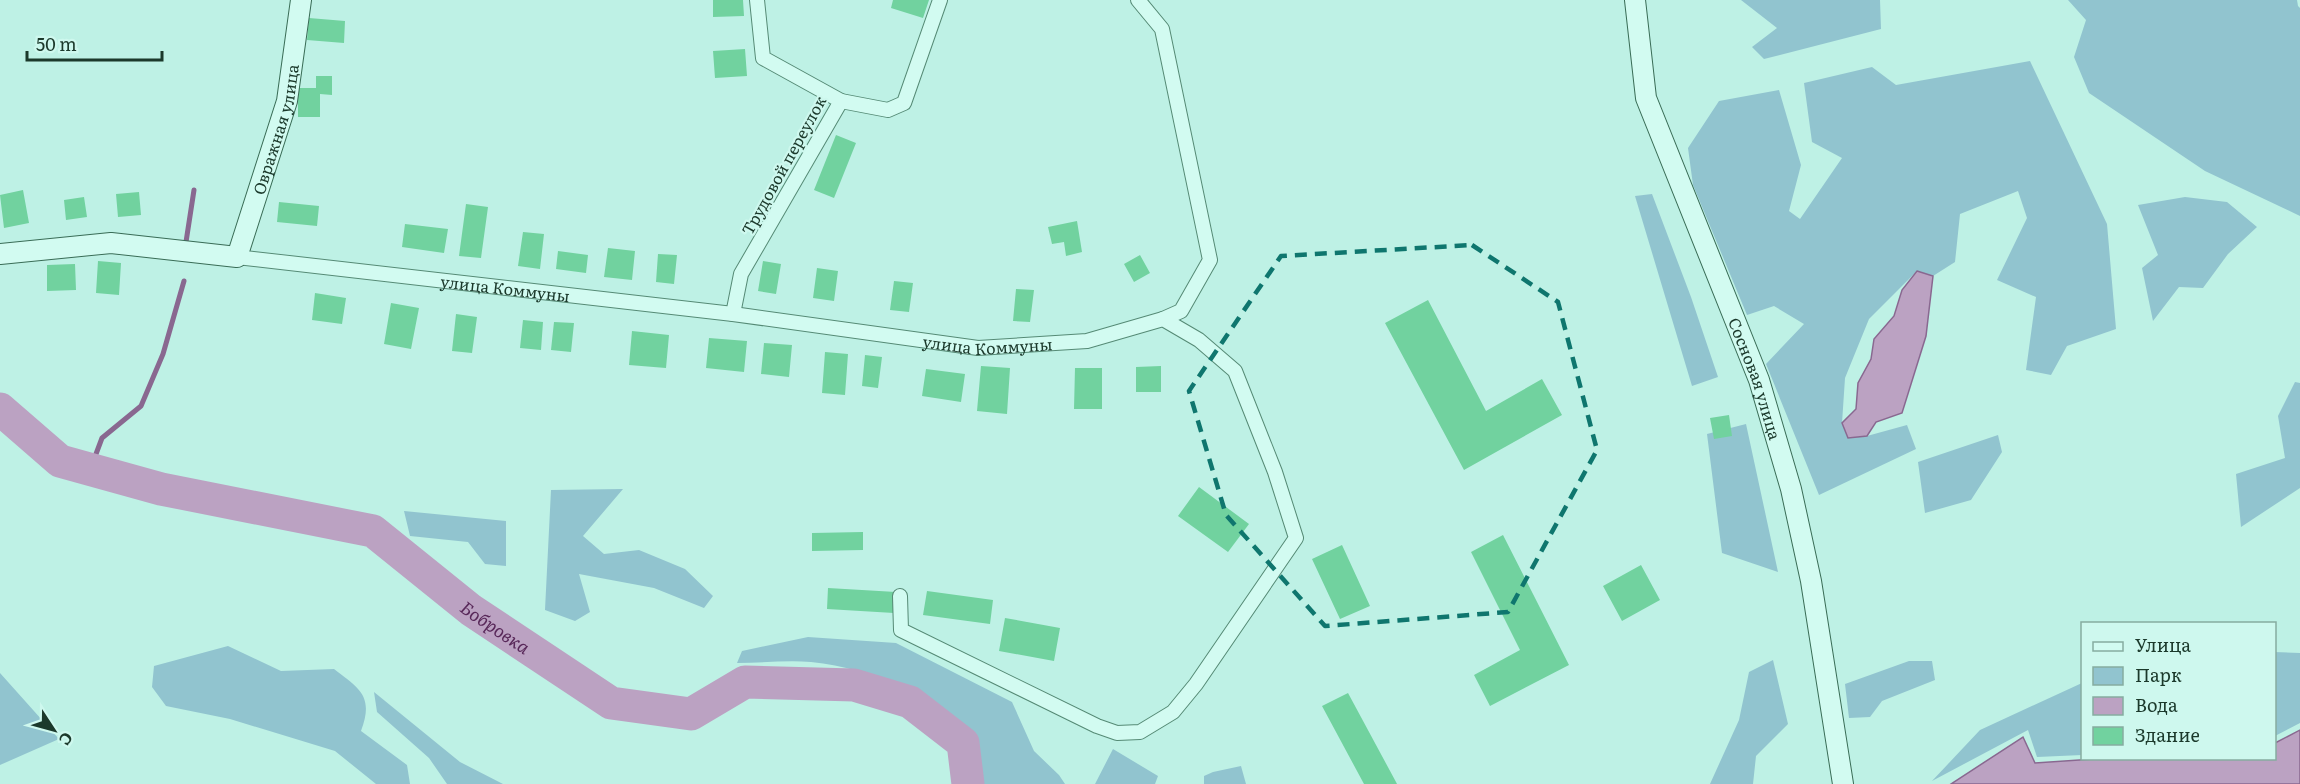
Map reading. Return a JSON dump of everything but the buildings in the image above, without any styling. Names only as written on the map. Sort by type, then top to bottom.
[{"type":"street","name":"Овражная улица","points":[[237,257],[288,101],[301,0]]},
{"type":"street","name":"Трудовой переулок","points":[[733,314],[741,274],[841,101],[763,58],[757,0]]},
{"type":"street","points":[[841,101],[888,110],[904,103],[940,0]]},
{"type":"street","points":[[1138,0],[1162,29],[1210,260],[1181,311],[1163,319]]},
{"type":"street","name":"Сосновая улица","points":[[1635,0],[1646,98],[1759,380],[1791,489],[1811,581],[1842,777]]},
{"type":"street","name":"улица Коммуны","points":[[0,254],[111,243],[733,314],[978,348],[1087,341],[1163,319]]},
{"type":"street","points":[[900,596],[901,630],[1097,726],[1117,733],[1140,732],[1173,712],[1196,684],[1296,538],[1275,472],[1235,371],[1199,340],[1163,319]]},
{"type":"highlighted area","points":[[1472,245],[1558,302],[1597,450],[1508,612],[1325,626],[1226,515],[1189,391],[1281,256]]},
{"type":"green space","points":[[1741,0],[1880,0],[1881,29],[1764,59],[1752,47],[1777,28]]},
{"type":"green space","points":[[2068,0],[2297,0],[2300,8],[2300,216],[2205,171],[2089,93],[2074,57],[2086,20]]},
{"type":"green space","points":[[2030,61],[2107,224],[2116,329],[2067,346],[2051,375],[2026,370],[2036,297],[1997,280],[2027,218],[2018,191],[1960,214],[1955,262],[1933,276],[1917,271],[1869,319],[1845,378],[1842,423],[1848,438],[1867,436],[1907,425],[1916,449],[1819,495],[1766,364],[1804,324],[1774,306],[1747,315],[1693,185],[1688,148],[1719,101],[1779,90],[1801,165],[1789,211],[1800,219],[1842,158],[1812,142],[1804,83],[1872,67],[1896,85]]},
{"type":"green space","points":[[1652,194],[1718,377],[1692,386],[1635,196]]},
{"type":"green space","points":[[2185,197],[2227,202],[2257,227],[2228,254],[2203,288],[2179,287],[2153,321],[2142,268],[2158,255],[2138,205]]},
{"type":"green space","points":[[2295,382],[2300,383],[2300,488],[2241,527],[2236,474],[2285,458],[2278,416]]},
{"type":"green space","points":[[1746,424],[1778,572],[1722,553],[1707,434]]},
{"type":"green space","points":[[1998,435],[2002,452],[1971,500],[1925,513],[1918,462]]},
{"type":"green space","points":[[623,489],[583,536],[604,554],[639,550],[685,569],[713,596],[704,608],[654,588],[579,574],[590,612],[575,621],[545,610],[551,490]]},
{"type":"green space","points":[[404,511],[506,521],[506,566],[485,564],[468,542],[410,536]]},
{"type":"green space","points":[[808,637],[896,643],[1012,702],[1034,751],[1065,784],[981,784],[978,778],[976,737],[899,688],[857,671],[811,662],[737,663],[742,651]]},
{"type":"green space","points":[[228,646],[281,671],[334,669],[362,694],[366,709],[361,731],[407,765],[410,784],[376,784],[335,751],[230,719],[166,706],[152,687],[154,666]]},
{"type":"green space","points":[[2276,652],[2300,653],[2300,723],[2276,735]]},
{"type":"green space","points":[[1773,660],[1788,724],[1756,756],[1753,784],[1710,784],[1739,720],[1749,672]]},
{"type":"green space","points":[[1909,661],[1932,661],[1935,680],[1882,701],[1870,717],[1849,718],[1845,684]]},
{"type":"green space","points":[[0,673],[59,739],[0,765]]},
{"type":"green space","points":[[2081,683],[2081,755],[2037,757],[2028,730],[1932,781],[1980,730]]},
{"type":"green space","points":[[374,692],[460,762],[503,784],[447,784],[429,758],[377,712]]},
{"type":"green space","points":[[1113,749],[1158,776],[1155,784],[1095,784]]},
{"type":"green space","points":[[1241,766],[1246,784],[1204,784],[1204,776]]},
{"type":"water","points":[[1917,271],[1933,276],[1926,336],[1902,413],[1876,422],[1867,436],[1848,438],[1842,423],[1856,409],[1858,383],[1871,359],[1874,339],[1894,316],[1902,290]]},
{"type":"water","points":[[2300,730],[2300,784],[1951,784],[2023,737],[2035,763],[2081,760],[2276,760],[2276,742]]},
{"type":"waterway","points":[[186,242],[194,190]]},
{"type":"waterway","points":[[90,470],[102,438],[141,406],[163,354],[184,281]]},
{"type":"waterway","name":"Бобровка","points":[[0,409],[60,461],[161,489],[373,531],[471,610],[611,703],[691,714],[745,682],[854,685],[910,702],[963,743],[968,784]]}]
